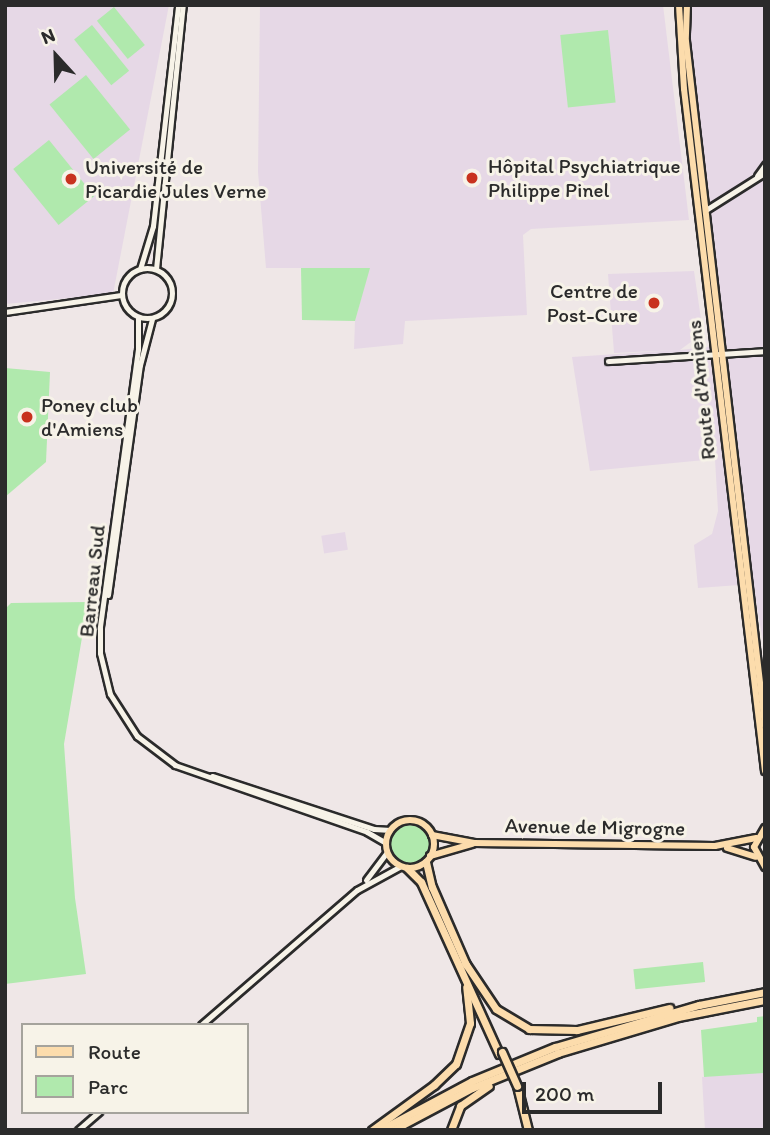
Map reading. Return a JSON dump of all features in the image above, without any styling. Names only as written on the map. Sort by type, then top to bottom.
[{"type":"highway","points":[[428,859],[432,887],[515,1087],[526,1130]]},
{"type":"highway","points":[[404,867],[421,882],[463,966],[496,1009],[516,1024],[543,1032],[765,992]]},
{"type":"highway","points":[[372,1130],[434,1085],[461,1056],[471,1013],[463,966]]},
{"type":"highway","points":[[393,1130],[518,1069],[644,1026],[765,1000]]},
{"type":"highway","points":[[380,1130],[472,1081],[544,1051],[694,1006]]},
{"type":"highway","points":[[451,1130],[455,1113],[466,1100],[518,1069]]},
{"type":"main road","points":[[140,269],[153,226],[180,5]]},
{"type":"main road","points":[[156,269],[180,5]]},
{"type":"main road","name":"Route d'Amiens","points":[[679,5],[765,726]]},
{"type":"main road","name":"Route d'Amiens","points":[[687,5],[686,41],[714,352],[765,771]]},
{"type":"main road","points":[[140,269],[156,269],[169,281],[172,299],[168,307],[152,318],[138,317],[121,295],[125,280],[140,269]]},
{"type":"main road","name":"Barreau Sud","points":[[138,317],[138,349],[100,638],[110,694],[137,736],[175,765],[367,832],[386,843]]},
{"type":"main road","name":"Barreau Sud","points":[[152,318],[140,365],[103,626],[104,663],[117,702],[131,724],[169,758],[345,820],[390,831]]},
{"type":"main road","points":[[357,890],[404,867],[428,859],[432,835],[426,826],[411,820],[390,831],[386,843],[387,852],[404,867]]},
{"type":"main road","points":[[765,828],[756,838],[756,857],[765,867]]},
{"type":"main road","name":"Avenue de Migrogne","points":[[432,835],[474,843],[715,846],[756,838]]},
{"type":"main road","name":"Avenue de Migrogne","points":[[428,859],[474,843]]},
{"type":"main road","name":"Avenue de Migrogne","points":[[715,846],[756,857]]},
{"type":"main road","points":[[203,1023],[357,890],[387,852]]},
{"type":"main road","points":[[78,1130],[97,1114]]},
{"type":"street","points":[[702,212],[754,180],[762,173],[765,165]]},
{"type":"street","points":[[5,312],[121,295]]},
{"type":"street","points":[[608,361],[714,352],[722,355],[765,351]]},
{"type":"street","points":[[752,626],[763,678],[765,706]]},
{"type":"street","points":[[759,655],[765,663]]},
{"type":"street","points":[[764,720],[765,714]]},
{"type":"shaded area","name":"Université de Picardie Jules Verne","points":[[5,5],[169,5],[113,294],[5,304]]},
{"type":"shaded area","name":"Hôpital Psychiatrique Philippe Pinel","points":[[260,5],[663,5],[689,220],[531,229],[523,235],[527,315],[405,321],[403,344],[354,349],[355,321],[369,268],[266,268],[258,172]]},
{"type":"shaded area","points":[[684,5],[765,5],[765,653],[753,584],[698,588],[694,545],[712,534],[718,511],[715,459],[590,471],[572,357],[677,350],[614,353],[608,274],[694,271],[703,333],[680,350],[715,346]]},
{"type":"shaded area","points":[[345,532],[348,550],[324,554],[321,536]]},
{"type":"shaded area","points":[[765,1071],[765,1130],[705,1130],[702,1077]]},
{"type":"green space","points":[[114,7],[145,45],[128,59],[97,21]]},
{"type":"green space","points":[[92,25],[129,71],[111,85],[74,39]]},
{"type":"green space","points":[[608,30],[616,103],[568,108],[560,35]]},
{"type":"green space","points":[[86,75],[130,129],[94,159],[49,105]]},
{"type":"green space","points":[[49,140],[94,196],[59,225],[13,169]]},
{"type":"green space","points":[[301,268],[370,268],[355,321],[302,320]]},
{"type":"green space","name":"Poney club d'Amiens","points":[[5,368],[50,372],[46,462],[5,497]]},
{"type":"green space","points":[[88,602],[64,744],[75,898],[86,974],[5,984],[5,609],[11,603]]},
{"type":"green space","points":[[410,825],[424,831],[430,845],[424,859],[410,865],[396,859],[390,845],[396,831]]},
{"type":"green space","points":[[703,962],[705,982],[635,989],[633,969]]},
{"type":"green space","points":[[765,1016],[765,1073],[704,1077],[701,1030],[757,1022],[757,1017]]},
{"type":"place","name":"Hôpital Psychiatrique Philippe Pinel","points":[[472,178]]},
{"type":"place","name":"Université de Picardie Jules Verne","points":[[71,179]]},
{"type":"place","name":"Centre de Post-Cure","points":[[654,303]]},
{"type":"place","name":"Poney club d'Amiens","points":[[27,417]]}]
